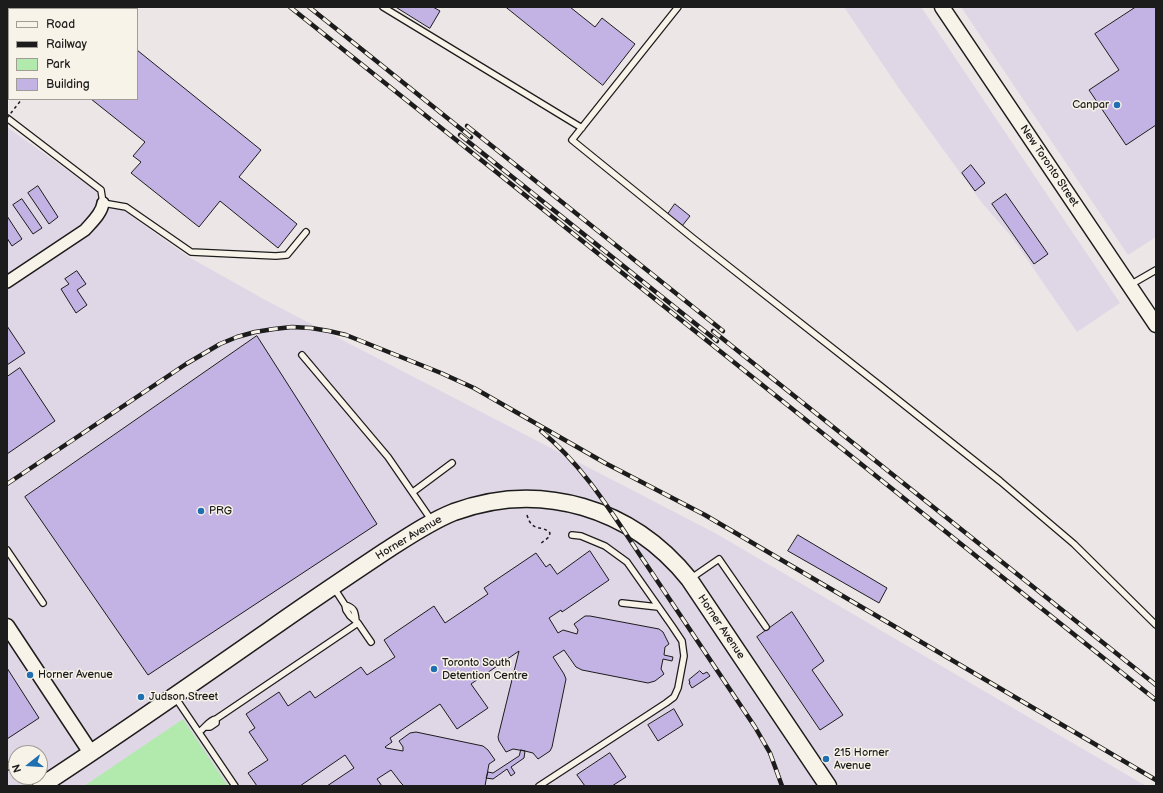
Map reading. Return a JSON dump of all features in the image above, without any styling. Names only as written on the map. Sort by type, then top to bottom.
[{"type":"main road","name":"Horner Avenue","points":[[48,775],[91,753],[332,586],[433,522],[453,512],[490,502],[513,499],[536,499],[560,502],[598,511],[638,531],[672,560],[690,579],[828,786]]},
{"type":"street","name":"New Toronto Street","points":[[942,7],[1156,325]]},
{"type":"street","points":[[7,282],[85,230],[103,208],[103,203]]},
{"type":"street","points":[[8,632],[91,753]]},
{"type":"lane","points":[[383,7],[582,128]]},
{"type":"lane","points":[[678,7],[572,140],[1000,481],[1074,544],[1156,625]]},
{"type":"lane","points":[[7,118],[101,190],[103,203],[126,207],[191,252],[276,256],[287,255],[306,232]]},
{"type":"lane","points":[[1129,286],[1156,270]]},
{"type":"lane","points":[[302,355],[388,457],[433,522]]},
{"type":"lane","points":[[413,492],[452,464]]},
{"type":"lane","points":[[539,786],[666,704],[674,697],[678,688],[684,656],[682,641],[627,562],[605,546],[581,536],[572,535]]},
{"type":"lane","points":[[7,550],[43,603]]},
{"type":"lane","points":[[690,579],[719,559],[766,627]]},
{"type":"lane","points":[[332,586],[345,605],[350,616],[357,622],[371,642]]},
{"type":"lane","points":[[622,603],[658,606]]},
{"type":"lane","points":[[199,732],[216,723],[216,719],[357,622]]},
{"type":"lane","points":[[174,696],[235,786]]},
{"type":"path","points":[[7,118],[21,100]]},
{"type":"path","points":[[527,515],[531,525],[536,528],[546,529],[550,533],[549,537],[540,544]]},
{"type":"shaded area","points":[[844,7],[921,7],[1120,303],[1077,332],[1011,236],[982,203],[900,90]]},
{"type":"shaded area","name":"Canpar","points":[[961,7],[1156,7],[1156,237],[1128,255]]},
{"type":"shaded area","points":[[7,127],[187,256],[269,302],[715,533],[1146,786],[7,786]]},
{"type":"green space","points":[[183,719],[228,786],[84,786]]},
{"type":"building","points":[[7,7],[95,8],[8,8],[8,33]]},
{"type":"building","points":[[396,7],[433,7],[440,11],[430,28]]},
{"type":"building","points":[[506,7],[570,7],[595,27],[602,18],[635,44],[603,85]]},
{"type":"building","points":[[1136,7],[1156,7],[1156,125],[1126,145],[1089,90],[1119,70],[1095,34]]},
{"type":"building","points":[[138,51],[261,150],[239,177],[297,224],[278,248],[220,201],[199,227],[131,173],[141,162],[133,156],[145,142],[92,100],[138,100]]},
{"type":"building","points":[[971,165],[985,183],[975,191],[962,173]]},
{"type":"building","points":[[38,186],[58,217],[49,224],[28,193]]},
{"type":"building","points":[[1006,194],[1048,254],[1034,264],[992,204]]},
{"type":"building","points":[[22,199],[42,228],[33,234],[13,205]]},
{"type":"building","points":[[675,204],[690,216],[682,226],[668,214]]},
{"type":"building","points":[[7,216],[22,239],[12,246],[7,238]]},
{"type":"building","points":[[77,271],[86,284],[77,290],[87,305],[76,313],[61,289],[69,284],[65,279]]},
{"type":"building","points":[[7,326],[25,353],[7,365]]},
{"type":"building","name":"PRG","points":[[257,336],[377,524],[148,675],[25,497]]},
{"type":"building","points":[[20,368],[55,421],[7,454],[7,377]]},
{"type":"building","points":[[798,535],[887,588],[879,603],[788,551]]},
{"type":"building","name":"Toronto South Detention Centre","points":[[590,551],[609,580],[562,612],[561,610],[549,618],[558,633],[563,630],[577,634],[578,630],[574,624],[585,616],[659,629],[663,632],[669,644],[665,647],[664,655],[673,657],[672,661],[663,659],[661,669],[664,674],[655,681],[648,683],[582,670],[576,667],[564,650],[553,657],[566,679],[552,747],[550,751],[538,759],[533,753],[525,751],[513,749],[506,752],[498,737],[519,651],[471,684],[488,708],[457,729],[440,704],[390,738],[392,742],[385,747],[403,751],[403,747],[399,741],[410,733],[416,732],[483,746],[495,760],[489,764],[485,786],[404,786],[391,770],[377,779],[382,786],[327,786],[354,768],[345,755],[300,786],[257,786],[248,773],[268,760],[249,732],[255,728],[246,714],[279,692],[288,706],[310,691],[315,698],[361,667],[367,675],[395,657],[384,640],[434,606],[445,623],[488,594],[484,588],[536,553],[546,567],[550,564],[557,574]]},
{"type":"building","points":[[792,612],[824,661],[812,670],[843,715],[820,730],[757,637]]},
{"type":"building","points":[[7,668],[39,718],[7,739]]},
{"type":"building","points":[[700,671],[703,674],[707,672],[710,676],[692,688],[689,680]]},
{"type":"building","points":[[674,709],[683,725],[658,741],[648,725]]},
{"type":"building","points":[[521,750],[525,751],[524,758],[511,767],[515,773],[511,776],[507,769],[493,779],[486,778],[488,772],[493,773],[519,756]]},
{"type":"building","points":[[610,753],[626,777],[612,786],[585,786],[577,775]]},
{"type":"railway","points":[[290,7],[1156,700]]},
{"type":"railway","points":[[309,7],[471,137]]},
{"type":"railway","points":[[467,126],[723,331]]},
{"type":"railway","points":[[460,135],[717,341]]},
{"type":"railway","points":[[7,484],[186,364],[220,344],[255,332],[292,327],[311,328],[346,335],[441,373],[474,388],[605,463],[705,515],[1156,780]]},
{"type":"railway","points":[[713,331],[1156,685]]},
{"type":"railway","points":[[541,431],[571,460],[609,509],[755,727],[770,753],[782,786]]},
{"type":"place","name":"Canpar","points":[[1117,105]]},
{"type":"place","name":"PRG","points":[[201,511]]},
{"type":"place","name":"Toronto South Detention Centre","points":[[434,669]]},
{"type":"place","name":"Horner Avenue","points":[[30,675]]},
{"type":"place","name":"Judson Street","points":[[141,697]]},
{"type":"place","name":"215 Horner Avenue","points":[[826,759]]}]
